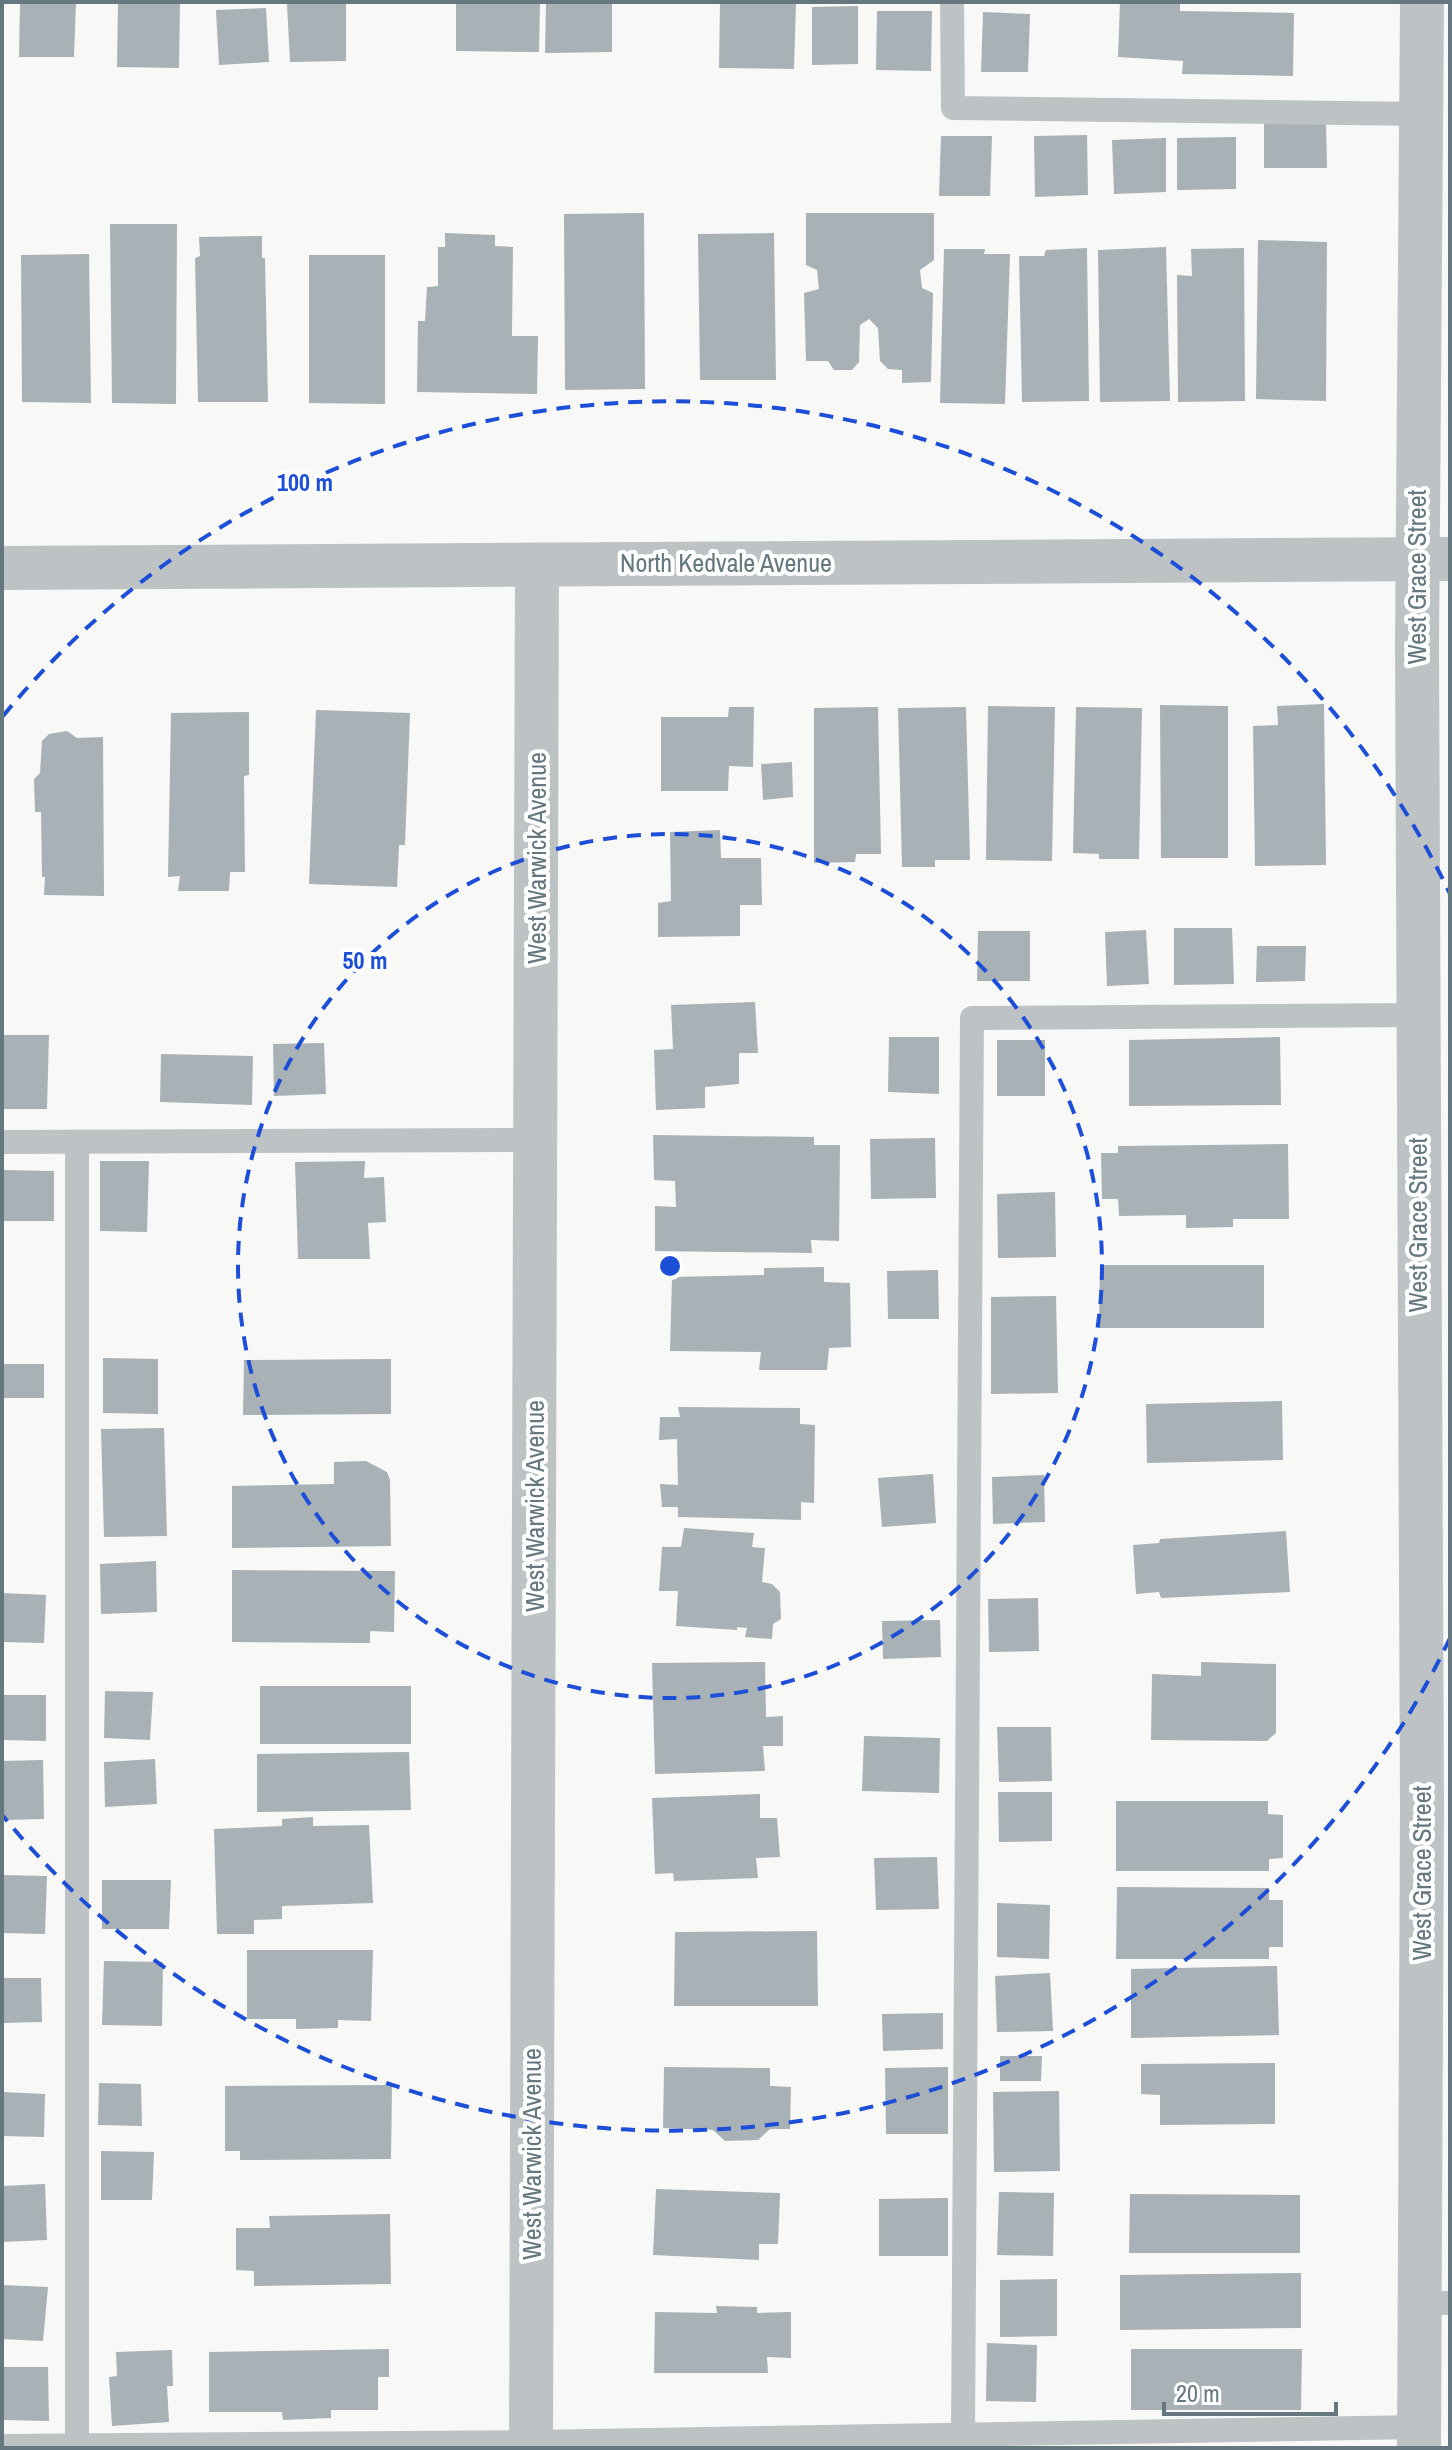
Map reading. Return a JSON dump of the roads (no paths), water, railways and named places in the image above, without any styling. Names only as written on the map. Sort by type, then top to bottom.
[{"type":"street","name":"West Grace Street","points":[[1419,2437],[1435,2303],[1436,1724],[1417,1015],[1434,559],[1420,114],[1422,2]]},
{"type":"street","name":"North Kedvale Avenue","points":[[2,568],[1434,559]]},
{"type":"street","name":"West Warwick Avenue","points":[[531,2445],[537,565]]},
{"type":"lane","points":[[952,2],[953,108],[1420,114]]},
{"type":"lane","points":[[963,2434],[972,1018],[1417,1015]]},
{"type":"lane","points":[[2,1142],[536,1140]]},
{"type":"lane","points":[[77,1142],[77,2445]]},
{"type":"lane","points":[[2,2446],[531,2445],[963,2434],[1419,2437]]}]
